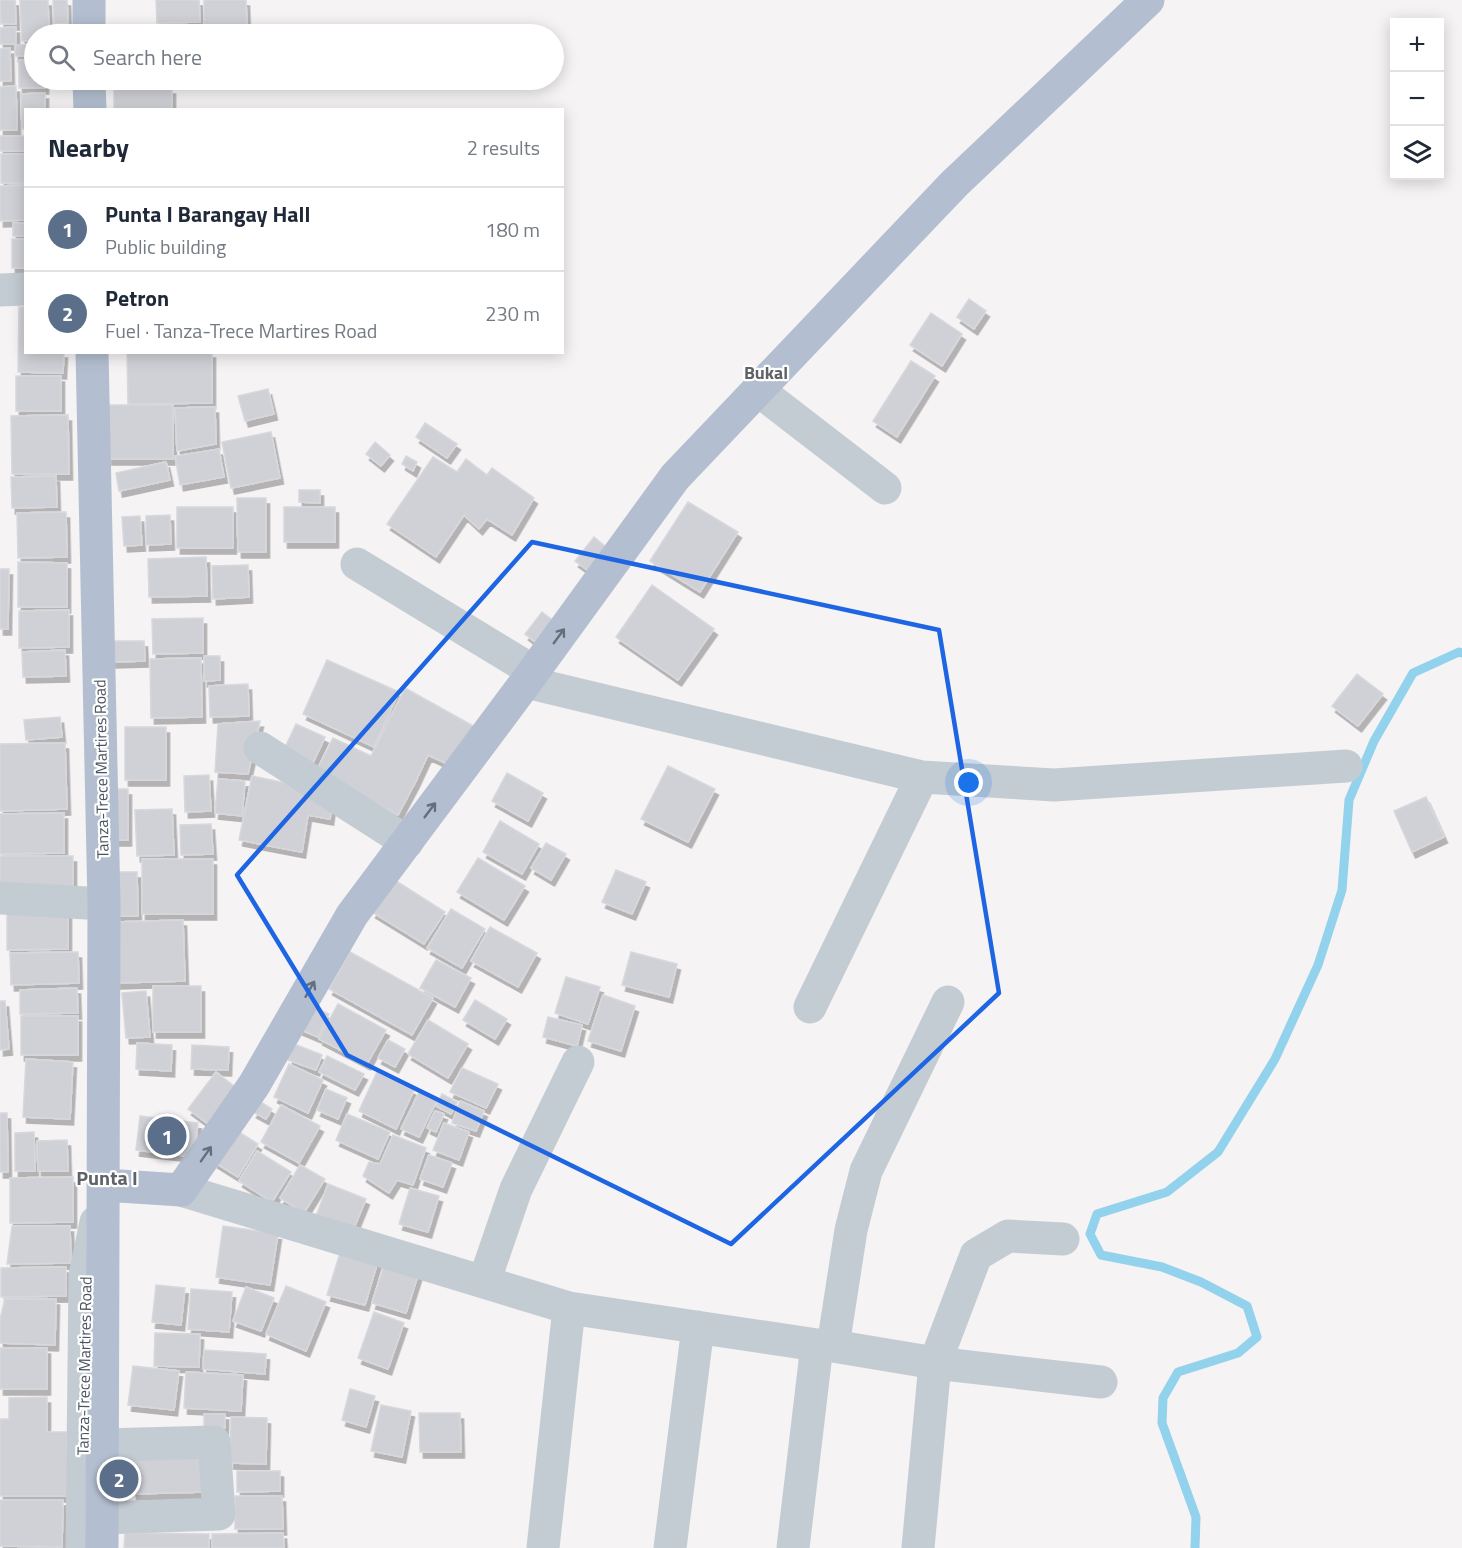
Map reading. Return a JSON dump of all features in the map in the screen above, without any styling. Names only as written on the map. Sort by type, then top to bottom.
[{"type":"main road","points":[[89,0],[89,24]]},
{"type":"main road","points":[[104,1185],[181,1190],[254,1085],[352,915],[675,477],[954,184],[1148,0]]},
{"type":"main road","points":[[89,90],[90,108]]},
{"type":"main road","name":"Tanza-Trece Martires Road","points":[[92,354],[104,903],[102,1533]]},
{"type":"street","points":[[0,290],[24,289]]},
{"type":"street","points":[[758,390],[885,488]]},
{"type":"street","points":[[357,564],[529,677],[922,777],[1054,784],[1346,766]]},
{"type":"street","points":[[260,748],[406,842]]},
{"type":"street","points":[[810,1007],[922,777]]},
{"type":"street","points":[[0,898],[104,903]]},
{"type":"street","points":[[793,1548],[825,1346],[850,1230],[866,1171],[948,1002]]},
{"type":"street","points":[[484,1282],[516,1189],[578,1062]]},
{"type":"street","name":"Tanza-Trece Martires Road","points":[[82,1548],[85,1275],[104,1185]]},
{"type":"street","points":[[181,1190],[569,1308],[935,1363],[1101,1382]]},
{"type":"street","points":[[918,1548],[935,1363],[976,1255],[1008,1236],[1063,1239]]},
{"type":"street","points":[[543,1548],[569,1308]]},
{"type":"street","points":[[670,1548],[698,1328]]},
{"type":"street","points":[[102,1533],[219,1514],[214,1442],[103,1445]]},
{"type":"highlighted area","points":[[532,542],[939,630],[999,993],[731,1244],[347,1055],[237,875]]},
{"type":"building","points":[[0,0],[15,0],[16,24],[1,24]]},
{"type":"building","points":[[20,0],[48,0],[49,24],[24,24],[24,41],[22,41]]},
{"type":"building","points":[[53,0],[67,0],[68,23],[54,24]]},
{"type":"building","points":[[156,0],[199,0],[200,22],[157,23]]},
{"type":"building","points":[[204,0],[246,0],[247,24],[204,24]]},
{"type":"building","points":[[16,27],[16,44],[0,44],[0,28]]},
{"type":"building","points":[[15,45],[24,45],[24,56],[15,56]]},
{"type":"building","points":[[10,48],[11,81],[0,81],[0,49]]},
{"type":"building","points":[[19,60],[24,60],[24,88],[19,88]]},
{"type":"building","points":[[16,86],[17,130],[0,130],[0,87]]},
{"type":"building","points":[[114,90],[172,90],[172,108],[114,108]]},
{"type":"building","points":[[45,93],[45,108],[24,108],[24,129],[22,129],[21,94]]},
{"type":"building","points":[[0,136],[24,136],[24,151],[0,151]]},
{"type":"building","points":[[1,154],[24,154],[24,183],[1,183]]},
{"type":"building","points":[[24,185],[24,220],[0,221],[0,186]]},
{"type":"building","points":[[13,223],[24,223],[24,236],[13,236]]},
{"type":"building","points":[[12,239],[24,239],[24,268],[12,268]]},
{"type":"building","points":[[969,299],[986,311],[974,329],[957,317]]},
{"type":"building","points":[[19,307],[24,307],[24,354],[64,354],[63,373],[18,372]]},
{"type":"building","points":[[931,313],[962,334],[942,366],[910,345]]},
{"type":"building","points":[[127,354],[212,354],[212,403],[128,404]]},
{"type":"building","points":[[911,361],[935,376],[897,437],[873,421]]},
{"type":"building","points":[[16,376],[61,376],[61,411],[16,411]]},
{"type":"building","points":[[268,389],[274,414],[245,421],[238,396]]},
{"type":"building","points":[[108,405],[173,405],[173,459],[108,459]]},
{"type":"building","points":[[215,407],[216,444],[177,451],[175,408]]},
{"type":"building","points":[[68,415],[69,474],[12,474],[11,416]]},
{"type":"building","points":[[425,423],[457,444],[447,458],[416,437]]},
{"type":"building","points":[[271,432],[280,478],[231,488],[222,442]]},
{"type":"building","points":[[375,442],[390,455],[381,466],[366,454]]},
{"type":"building","points":[[219,449],[224,477],[180,485],[175,456]]},
{"type":"building","points":[[406,456],[417,462],[413,471],[402,464]]},
{"type":"building","points":[[433,457],[457,472],[466,459],[487,475],[492,468],[534,498],[512,535],[487,519],[479,529],[464,515],[436,557],[387,524]]},
{"type":"building","points":[[166,462],[170,480],[119,491],[116,473]]},
{"type":"building","points":[[56,476],[57,507],[12,508],[11,477]]},
{"type":"building","points":[[299,490],[320,490],[320,503],[299,502]]},
{"type":"building","points":[[237,498],[266,498],[266,552],[238,552]]},
{"type":"building","points":[[688,502],[738,532],[700,592],[650,561]]},
{"type":"building","points":[[177,507],[233,507],[233,548],[177,548]]},
{"type":"building","points":[[284,507],[335,507],[335,542],[284,542]]},
{"type":"building","points":[[66,512],[67,557],[18,558],[17,513]]},
{"type":"building","points":[[170,515],[171,544],[146,545],[146,516]]},
{"type":"building","points":[[140,516],[142,545],[124,546],[122,517]]},
{"type":"building","points":[[594,537],[611,551],[593,574],[575,561]]},
{"type":"building","points":[[206,557],[207,596],[149,597],[148,559]]},
{"type":"building","points":[[18,562],[67,563],[67,607],[18,607]]},
{"type":"building","points":[[248,565],[249,597],[213,599],[212,566]]},
{"type":"building","points":[[0,569],[9,569],[8,629],[0,629]]},
{"type":"building","points":[[652,585],[714,629],[678,680],[616,637]]},
{"type":"building","points":[[69,610],[69,647],[19,648],[19,611]]},
{"type":"building","points":[[542,612],[560,626],[543,648],[525,634]]},
{"type":"building","points":[[203,618],[203,653],[153,654],[152,619]]},
{"type":"building","points":[[112,641],[144,641],[145,661],[112,662]]},
{"type":"building","points":[[65,650],[66,676],[23,677],[22,652]]},
{"type":"building","points":[[204,656],[220,656],[220,680],[204,681]]},
{"type":"building","points":[[201,658],[202,717],[151,718],[150,659]]},
{"type":"building","points":[[327,660],[399,692],[374,747],[303,714]]},
{"type":"building","points":[[1357,674],[1383,694],[1358,726],[1332,706]]},
{"type":"building","points":[[248,684],[249,716],[210,717],[209,686]]},
{"type":"building","points":[[405,688],[477,728],[452,766],[428,755],[398,815],[316,772],[333,738],[371,756]]},
{"type":"building","points":[[60,717],[62,737],[26,740],[24,720]]},
{"type":"building","points":[[260,721],[248,774],[215,772],[218,724]]},
{"type":"building","points":[[296,724],[325,737],[311,767],[282,754]]},
{"type":"building","points":[[125,727],[166,727],[166,780],[125,780]]},
{"type":"building","points":[[65,743],[67,809],[0,811],[0,744]]},
{"type":"building","points":[[668,766],[715,789],[688,842],[641,819]]},
{"type":"building","points":[[507,773],[543,793],[528,821],[492,801]]},
{"type":"building","points":[[209,775],[211,811],[185,812],[184,776]]},
{"type":"building","points":[[252,776],[314,789],[333,799],[330,819],[308,815],[302,852],[239,840]]},
{"type":"building","points":[[218,779],[245,781],[242,816],[215,813]]},
{"type":"building","points":[[115,789],[128,789],[128,840],[114,840]]},
{"type":"building","points":[[1426,797],[1444,837],[1412,852],[1394,811]]},
{"type":"building","points":[[172,809],[174,855],[137,856],[135,810]]},
{"type":"building","points":[[64,813],[64,853],[0,854],[0,814]]},
{"type":"building","points":[[500,821],[539,844],[522,874],[483,852]]},
{"type":"building","points":[[211,824],[213,854],[181,855],[180,825]]},
{"type":"building","points":[[546,843],[566,854],[551,880],[531,868]]},
{"type":"building","points":[[0,856],[73,856],[73,889],[0,889]]},
{"type":"building","points":[[478,858],[525,886],[504,920],[457,892]]},
{"type":"building","points":[[142,859],[213,859],[213,914],[142,914]]},
{"type":"building","points":[[616,870],[646,882],[632,914],[602,902]]},
{"type":"building","points":[[116,872],[137,872],[138,916],[117,916]]},
{"type":"building","points":[[393,879],[445,912],[424,944],[372,912]]},
{"type":"building","points":[[68,909],[68,949],[7,950],[7,910]]},
{"type":"building","points":[[451,909],[485,929],[462,968],[427,948]]},
{"type":"building","points":[[183,920],[185,981],[117,983],[115,922]]},
{"type":"building","points":[[490,927],[537,953],[518,987],[471,961]]},
{"type":"building","points":[[78,952],[79,983],[11,985],[10,953]]},
{"type":"building","points":[[350,952],[433,998],[412,1035],[329,989]]},
{"type":"building","points":[[631,952],[677,964],[669,997],[622,985]]},
{"type":"building","points":[[436,960],[471,978],[455,1007],[420,988]]},
{"type":"building","points":[[566,977],[600,987],[588,1024],[555,1013]]},
{"type":"building","points":[[153,986],[201,986],[201,1032],[153,1032]]},
{"type":"building","points":[[77,988],[78,1013],[20,1014],[20,990]]},
{"type":"building","points":[[146,991],[150,1037],[126,1038],[122,993]]},
{"type":"building","points":[[603,995],[635,1006],[621,1051],[588,1041]]},
{"type":"building","points":[[475,1000],[507,1019],[495,1039],[463,1020]]},
{"type":"building","points":[[0,1001],[5,1001],[9,1049],[0,1050]]},
{"type":"building","points":[[338,1004],[386,1030],[367,1064],[319,1039]]},
{"type":"building","points":[[310,1005],[329,1014],[318,1037],[299,1029]]},
{"type":"building","points":[[21,1016],[78,1016],[78,1055],[21,1055]]},
{"type":"building","points":[[548,1017],[582,1025],[577,1046],[543,1037]]},
{"type":"building","points":[[428,1020],[468,1044],[448,1078],[408,1054]]},
{"type":"building","points":[[388,1040],[405,1049],[395,1067],[378,1058]]},
{"type":"building","points":[[137,1043],[172,1045],[171,1071],[136,1069]]},
{"type":"building","points":[[294,1044],[322,1055],[316,1070],[288,1060]]},
{"type":"building","points":[[192,1045],[229,1047],[228,1070],[191,1069]]},
{"type":"building","points":[[327,1056],[364,1074],[355,1090],[319,1072]]},
{"type":"building","points":[[26,1059],[73,1062],[70,1119],[23,1117]]},
{"type":"building","points":[[289,1064],[323,1080],[308,1113],[274,1097]]},
{"type":"building","points":[[462,1068],[498,1084],[486,1108],[450,1092]]},
{"type":"building","points":[[216,1072],[239,1090],[211,1126],[188,1109]]},
{"type":"building","points":[[377,1072],[414,1090],[396,1129],[359,1111]]},
{"type":"building","points":[[326,1089],[347,1098],[338,1119],[317,1110]]},
{"type":"building","points":[[420,1090],[438,1098],[419,1137],[401,1129]]},
{"type":"building","points":[[442,1094],[457,1102],[451,1114],[436,1106]]},
{"type":"building","points":[[259,1101],[272,1109],[266,1119],[253,1112]]},
{"type":"building","points":[[460,1101],[484,1111],[476,1131],[452,1123]]},
{"type":"building","points":[[281,1105],[320,1126],[299,1163],[261,1142]]},
{"type":"building","points":[[435,1111],[444,1114],[436,1132],[427,1128]]},
{"type":"building","points":[[0,1113],[7,1113],[8,1172],[0,1172]]},
{"type":"building","points":[[347,1114],[390,1132],[378,1159],[336,1140]]},
{"type":"building","points":[[140,1116],[198,1123],[194,1157],[136,1150]]},
{"type":"building","points":[[444,1123],[469,1132],[459,1160],[433,1150]]},
{"type":"building","points":[[234,1129],[258,1144],[238,1177],[214,1162]]},
{"type":"building","points":[[34,1132],[35,1171],[15,1171],[15,1133]]},
{"type":"building","points":[[393,1135],[426,1148],[413,1185],[397,1180],[389,1193],[363,1176],[369,1162],[380,1164]]},
{"type":"building","points":[[67,1140],[68,1171],[38,1171],[37,1141]]},
{"type":"building","points":[[257,1151],[291,1172],[272,1202],[239,1181]]},
{"type":"building","points":[[429,1155],[452,1163],[443,1187],[420,1179]]},
{"type":"building","points":[[300,1165],[325,1179],[304,1213],[280,1198]]},
{"type":"building","points":[[73,1177],[73,1222],[10,1223],[10,1178]]},
{"type":"building","points":[[328,1184],[366,1199],[352,1233],[315,1219]]},
{"type":"building","points":[[410,1188],[439,1196],[428,1232],[399,1224]]},
{"type":"building","points":[[12,1226],[70,1226],[71,1263],[7,1264]]},
{"type":"building","points":[[223,1226],[278,1234],[270,1285],[216,1277]]},
{"type":"building","points":[[341,1250],[378,1261],[365,1305],[327,1295]]},
{"type":"building","points":[[385,1262],[419,1272],[406,1313],[372,1303]]},
{"type":"building","points":[[66,1267],[66,1296],[1,1297],[1,1268]]},
{"type":"building","points":[[156,1285],[185,1288],[181,1325],[152,1322]]},
{"type":"building","points":[[286,1286],[326,1302],[306,1351],[266,1334]]},
{"type":"building","points":[[246,1287],[274,1298],[261,1331],[233,1321]]},
{"type":"building","points":[[191,1289],[232,1292],[229,1332],[188,1329]]},
{"type":"building","points":[[5,1299],[56,1299],[55,1345],[0,1343],[0,1319]]},
{"type":"building","points":[[374,1312],[404,1323],[388,1369],[358,1358]]},
{"type":"building","points":[[155,1333],[200,1334],[199,1367],[154,1366]]},
{"type":"building","points":[[0,1348],[47,1348],[47,1389],[0,1389]]},
{"type":"building","points":[[204,1350],[266,1354],[265,1374],[203,1369]]},
{"type":"building","points":[[133,1366],[179,1371],[174,1410],[128,1405]]},
{"type":"building","points":[[186,1372],[243,1375],[241,1411],[184,1408]]},
{"type":"building","points":[[350,1389],[375,1396],[366,1427],[342,1420]]},
{"type":"building","points":[[47,1397],[47,1432],[67,1432],[67,1496],[0,1496],[0,1419],[9,1419],[9,1398]]},
{"type":"building","points":[[381,1405],[411,1411],[402,1457],[371,1451]]},
{"type":"building","points":[[419,1413],[460,1413],[461,1452],[420,1452]]},
{"type":"building","points":[[204,1414],[225,1414],[225,1428],[204,1428]]},
{"type":"building","points":[[231,1417],[267,1418],[266,1464],[230,1463]]},
{"type":"building","points":[[202,1452],[204,1492],[133,1494],[132,1454]]},
{"type":"building","points":[[237,1471],[280,1471],[280,1491],[237,1492]]},
{"type":"building","points":[[235,1496],[282,1496],[283,1529],[235,1529]]},
{"type":"building","points":[[0,1500],[63,1500],[62,1547],[0,1546]]},
{"type":"building","points":[[125,1533],[209,1534],[209,1548],[124,1548]]},
{"type":"building","points":[[283,1533],[284,1548],[212,1548],[212,1534]]},
{"type":"waterway","points":[[1195,1548],[1196,1517],[1162,1423],[1163,1398],[1178,1372],[1238,1353],[1257,1337],[1247,1306],[1201,1282],[1162,1267],[1101,1255],[1090,1234],[1097,1214],[1167,1192],[1218,1152],[1275,1059],[1318,965],[1342,890],[1349,800],[1374,741],[1413,673],[1459,652],[1462,653]]},
{"type":"place","name":"Punta I Barangay Hall","points":[[167,1136]]},
{"type":"place","name":"Petron","points":[[119,1479]]},
{"type":"district","name":"Bukal","points":[[766,372]]},
{"type":"district","name":"Punta I","points":[[107,1177]]}]
